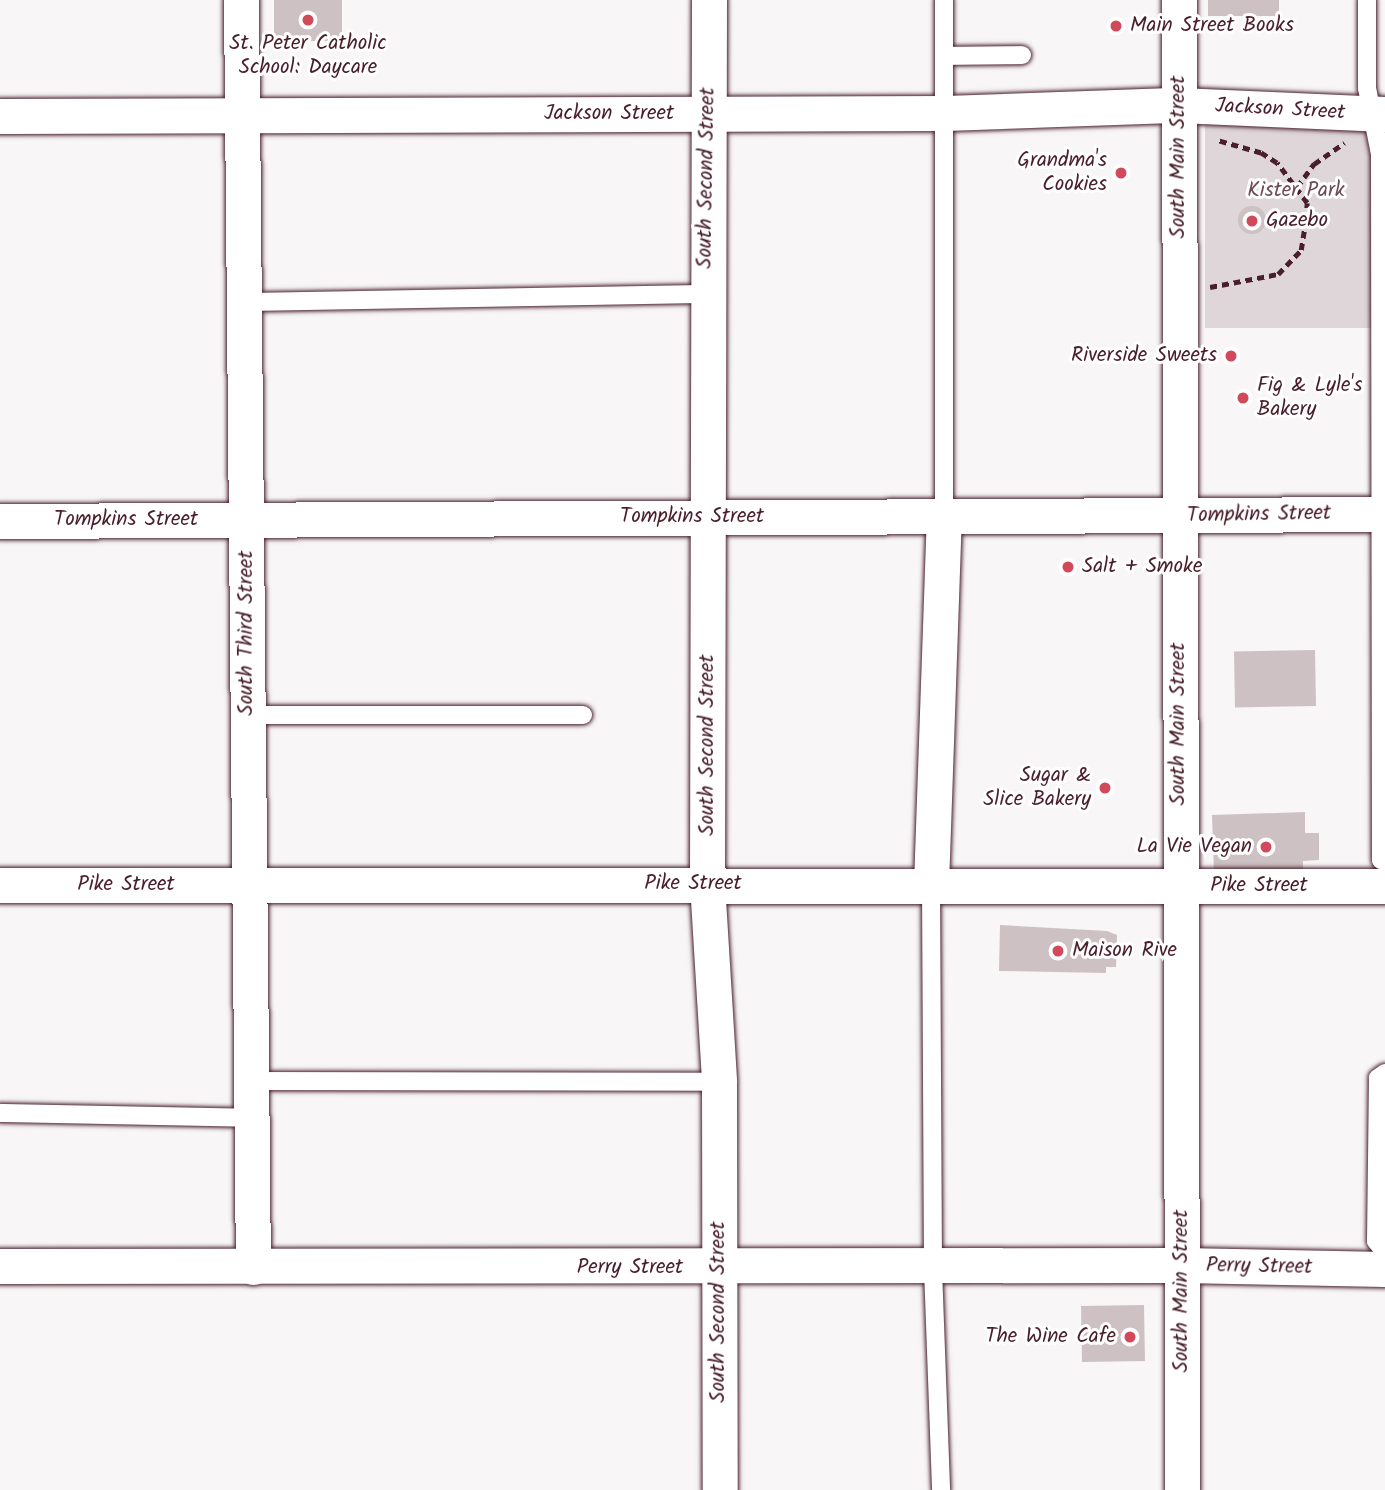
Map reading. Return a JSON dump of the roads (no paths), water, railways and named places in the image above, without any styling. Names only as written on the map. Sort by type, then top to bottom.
[{"type":"street","name":"South Third Street","points":[[241,0],[253,1267]]},
{"type":"street","name":"South Second Street","points":[[709,0],[706,294],[709,516],[707,883],[719,1082],[720,1490]]},
{"type":"street","name":"South Main Street","points":[[1179,0],[1182,1490]]},
{"type":"street","name":"Jackson Street","points":[[0,116],[945,113],[1180,121],[1371,114]]},
{"type":"street","name":"Tompkins Street","points":[[0,521],[1383,514]]},
{"type":"street","points":[[931,885],[944,516]]},
{"type":"street","name":"Pike Street","points":[[0,885],[707,883],[1385,886]]},
{"type":"street","name":"Perry Street","points":[[0,1266],[933,1269],[1182,1265],[1385,1269]]},
{"type":"lane","points":[[944,0],[944,516]]},
{"type":"lane","points":[[1367,0],[1367,88],[1380,154],[1383,514],[1381,860],[1385,860]]},
{"type":"lane","points":[[945,56],[1022,55]]},
{"type":"lane","points":[[244,302],[706,294]]},
{"type":"lane","points":[[248,715],[583,715]]},
{"type":"lane","points":[[931,885],[933,1269],[941,1490]]},
{"type":"lane","points":[[1385,1073],[1378,1078],[1376,1241],[1385,1252]]},
{"type":"lane","points":[[251,1081],[719,1082]]},
{"type":"lane","points":[[0,1114],[252,1118]]},
{"type":"place","name":"St. Peter Catholic School: Daycare","points":[[308,20]]},
{"type":"place","name":"Main Street Books","points":[[1116,26]]},
{"type":"place","name":"Grandma's Cookies","points":[[1121,173]]},
{"type":"place","name":"Gazebo","points":[[1252,221]]},
{"type":"place","name":"Riverside Sweets","points":[[1231,356]]},
{"type":"place","name":"Fig & Lyle's Bakery","points":[[1243,398]]},
{"type":"place","name":"Salt + Smoke","points":[[1068,567]]},
{"type":"place","name":"Sugar & Slice Bakery","points":[[1105,788]]},
{"type":"place","name":"La Vie Vegan","points":[[1266,847]]},
{"type":"place","name":"Maison Rive","points":[[1058,951]]},
{"type":"place","name":"The Wine Cafe","points":[[1130,1337]]},
{"type":"park label","name":"Kister Park","points":[[1296,191]]}]
